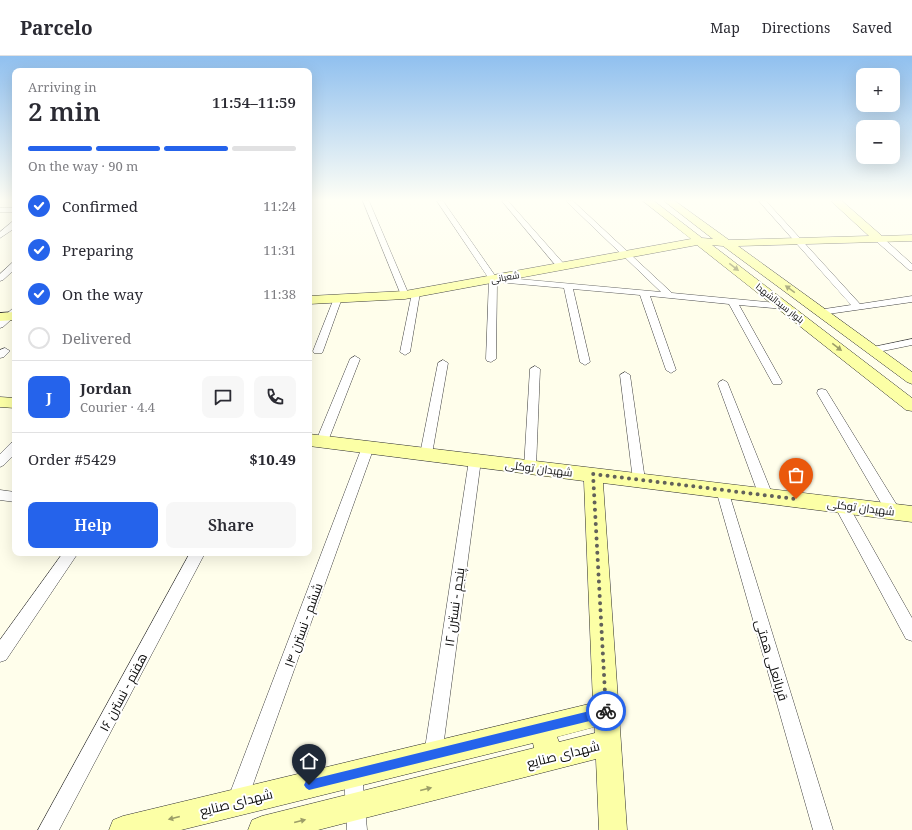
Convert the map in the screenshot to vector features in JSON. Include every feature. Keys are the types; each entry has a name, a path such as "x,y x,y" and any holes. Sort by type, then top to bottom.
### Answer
{"street":[{"path":"383,237 410,294 405,352"},
{"path":"464,237 492,279 491,359"},
{"path":"536,237 561,266"},
{"path":"608,237 668,296"},
{"name":"بلوار سیدالشهدا","path":"695,237 912,406"},
{"name":"بلوار سیدالشهدا","path":"718,237 912,378"},
{"path":"794,237 858,307"},
{"name":"شعبانی","path":"312,300 410,294 700,241 726,243 912,238"},
{"path":"879,239 912,268"},
{"path":"0,278 12,268"},
{"path":"492,279 784,306 821,312 912,299"},
{"path":"568,286 585,362"},
{"path":"644,293 671,370"},
{"path":"318,351 338,298"},
{"path":"733,302 777,382"},
{"path":"873,350 912,342"},
{"path":"315,440 355,359"},
{"path":"426,454 442,363"},
{"path":"530,467 535,369"},
{"path":"625,375 639,480"},
{"path":"723,384 766,496"},
{"path":"822,392 894,511"},
{"path":"0,402 12,403"},
{"name":"شهیدان توکلی","path":"315,440 912,514"},
{"name":"ششم - نسترن ۱۴","path":"237,802 368,447"},
{"path":"0,462 12,449"},
{"name":"پنجم - نسترن ۱۲","path":"433,755 475,460"},
{"path":"593,474 613,830"},
{"name":"قربانعلی همتی","path":"722,490 823,830"},
{"path":"0,495 12,497"},
{"path":"841,505 912,633"},
{"path":"0,654 69,556"},
{"name":"هفتم - نسترن ۱۶","path":"48,830 196,556"},
{"name":"شهدای صنایع","path":"125,830 606,712"},
{"path":"542,728 550,758"},
{"name":"شهدای صنایع","path":"262,830 356,818 550,758 608,743"},
{"path":"352,774 356,818"}],"way so far":[{"path":"606,711 593,474 796,499"}],"route":[{"path":"309,785 606,711"}]}
